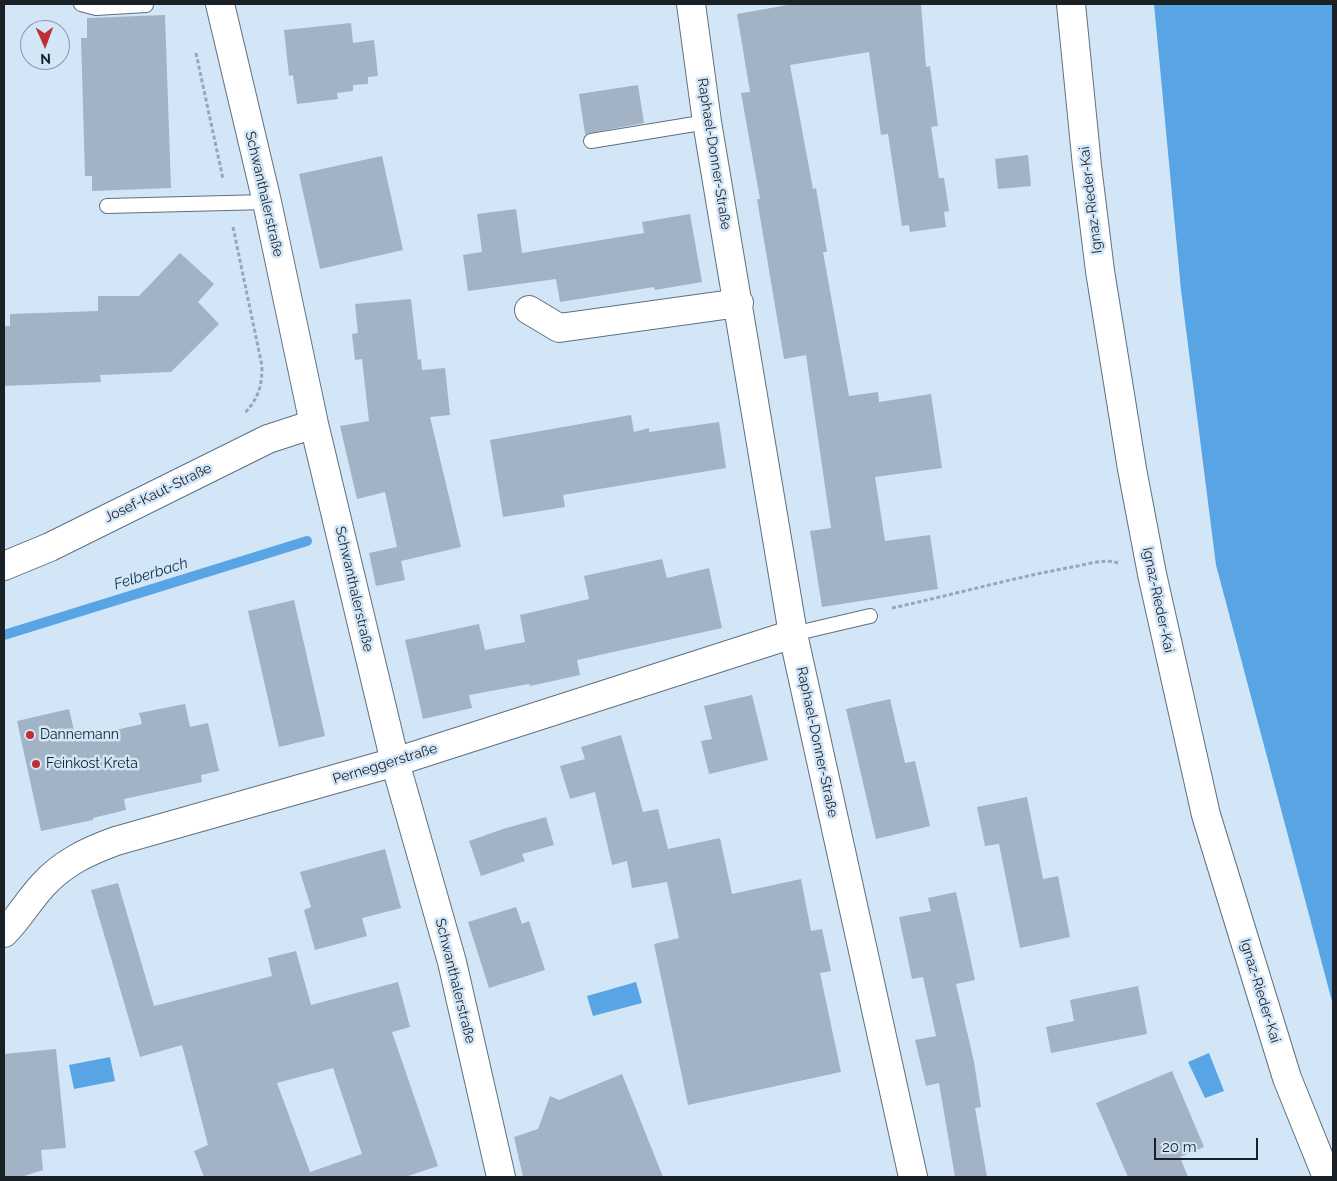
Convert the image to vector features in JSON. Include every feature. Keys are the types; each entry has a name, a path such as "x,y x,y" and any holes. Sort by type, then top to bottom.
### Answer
{"street":[{"name":"Schwanthalerstraße","path":"220,4 267,202 314,424 396,762 452,962 493,1175"},
{"name":"Raphael-Donner-Straße","path":"691,4 707,122 793,634 913,1177"},
{"name":"Ignaz-Rieder-Kai","path":"1071,4 1087,166 1100,271 1132,469 1152,574 1206,815 1286,1078 1327,1177"},
{"path":"529,310 559,328 739,304"},
{"name":"Josef-Kaut-Straße","path":"4,566 50,547 268,439 314,424"},
{"name":"Perneggerstraße","path":"4,933 44,884 64,866 90,850 396,762 793,634"}],"lane":[{"path":"81,4 96,6 146,5"},
{"path":"591,141 707,122"},
{"path":"107,206 267,202"},
{"path":"793,634 870,616"}],"path":[{"path":"196,51 262,366 262,386 253,404 243,416"},
{"path":"870,616 891,608 1085,564 1113,561 1152,574"}],"water":[{"path":"1154,4 1333,4 1333,1005 1216,565 1181,290"},
{"path":"636,982 642,1003 593,1016 587,996"},
{"path":"1209,1053 1224,1091 1205,1098 1188,1062"},
{"path":"110,1057 115,1081 74,1089 69,1065"}],"building":[{"path":"793,4 921,4 926,67 930,66 938,126 931,127 939,178 944,178 949,211 944,212 946,227 910,232 909,225 902,226 888,134 881,135 869,52 790,65 813,189 816,188 827,252 823,252 849,396 878,392 879,402 931,394 942,468 875,477 885,541 930,535 938,589 822,607 810,531 831,528 806,355 784,359 757,199 760,199 741,93 750,92 737,14"},
{"path":"165,15 171,188 92,191 92,176 85,176 84,142 81,38 87,38 87,18"},
{"path":"351,23 353,43 374,40 378,76 368,77 368,84 353,85 353,91 337,93 338,99 297,104 293,75 289,76 284,30"},
{"path":"638,85 644,123 585,134 579,94"},
{"path":"1028,155 1031,186 998,189 995,159"},
{"path":"382,156 403,250 320,269 299,174"},
{"path":"516,209 522,253 644,233 642,222 690,214 702,282 655,290 654,287 560,302 556,279 468,291 463,255 482,252 477,214"},
{"path":"180,253 214,284 198,302 219,324 171,372 100,375 101,382 4,386 4,326 10,326 10,314 98,311 98,296 139,296"},
{"path":"411,299 418,360 421,359 422,370 445,368 450,415 430,417 461,547 401,561 405,580 376,586 369,553 397,547 385,492 357,499 340,426 369,421 362,359 355,360 352,334 358,333 355,304"},
{"path":"631,415 634,432 649,428 649,432 719,422 726,468 563,495 565,507 503,517 490,440"},
{"path":"662,559 667,578 709,568 722,628 577,660 580,675 530,686 529,684 469,695 472,708 423,719 405,640 479,624 485,650 525,642 520,615 589,599 584,576"},
{"path":"294,600 325,736 279,747 248,611"},
{"path":"752,695 768,760 709,774 701,741 712,739 704,706"},
{"path":"890,699 905,763 915,761 930,826 876,839 846,709"},
{"path":"185,704 190,727 208,723 219,771 201,775 202,782 124,799 126,810 93,818 93,820 41,831 17,721 69,709 76,739 142,724 139,713"},
{"path":"621,735 643,812 658,809 668,849 720,838 732,894 801,879 811,931 822,929 831,971 820,973 841,1072 688,1105 654,944 679,938 667,882 632,888 627,861 612,865 595,792 570,799 560,766 585,759 581,747"},
{"path":"1027,797 1043,879 1058,876 1070,937 1020,948 999,844 985,846 977,807"},
{"path":"546,817 554,845 522,854 525,861 481,876 469,841"},
{"path":"385,849 401,908 362,918 367,936 315,950 304,910 311,907 300,872"},
{"path":"118,883 154,1006 272,976 268,958 296,951 311,1005 398,982 410,1027 392,1032 438,1166 405,1177 204,1177 194,1151 208,1145 182,1045 140,1057 91,890","holes":["333,1068 362,1154 310,1172 277,1083"]},
{"path":"956,892 975,980 956,984 974,1062 981,1107 975,1108 987,1177 955,1177 939,1083 926,1086 915,1040 936,1036 923,977 912,979 899,917 931,911 928,898"},
{"path":"516,907 522,924 529,921 545,970 489,988 468,922"},
{"path":"1138,986 1147,1034 1051,1053 1046,1027 1074,1021 1070,1000"},
{"path":"56,1049 66,1148 41,1150 43,1170 21,1177 4,1177 4,1054"},
{"path":"1172,1071 1204,1147 1180,1157 1188,1177 1128,1177 1096,1103"},
{"path":"622,1074 663,1177 523,1177 514,1137 538,1129 550,1096 559,1100"}],"waterway":[{"name":"Felberbach","path":"4,635 307,541"}],"place":[{"name":"Dannemann","path":"30,735"},
{"name":"Feinkost Kreta","path":"36,764"}]}
